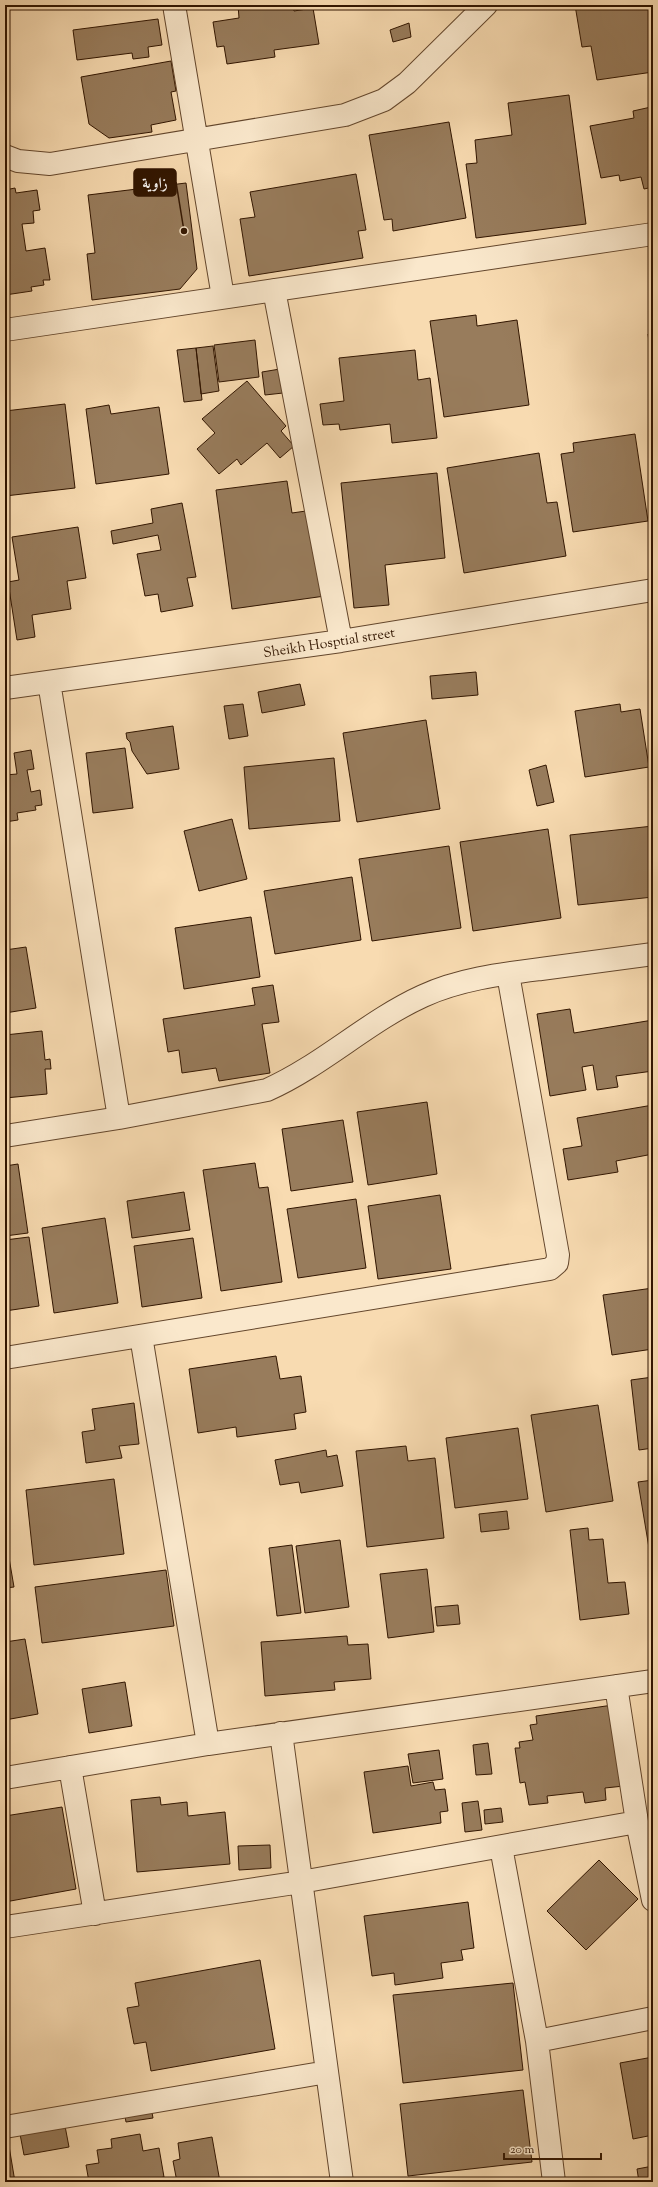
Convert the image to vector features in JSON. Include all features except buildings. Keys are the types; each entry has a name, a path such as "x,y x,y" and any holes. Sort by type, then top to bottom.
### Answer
{"street":[{"path":"174,5 223,297"},
{"path":"5,156 18,161 50,164 196,139 345,116 384,100 407,83 486,5"},
{"path":"5,330 653,234"},
{"path":"274,290 341,641"},
{"name":"Sheikh Hosptial street","path":"5,688 341,641 653,590"},
{"path":"49,682 119,1118"},
{"path":"5,1136 119,1118 267,1090 296,1075 421,997 445,987 508,974 653,954"},
{"path":"5,1358 550,1268 557,1263 558,1254 508,974"},
{"path":"141,1336 208,1744"},
{"path":"5,1778 281,1733 653,1681"},
{"path":"616,1686 637,1822 653,1900"},
{"path":"281,1733 342,2182"},
{"path":"70,1767 95,1914"},
{"path":"5,1927 301,1882 637,1822"},
{"path":"501,1847 537,2041 554,2182"},
{"path":"537,2041 653,2018"},
{"path":"5,2127 326,2072"}],"place":[{"name":"زاوية","path":"184,231"}]}
